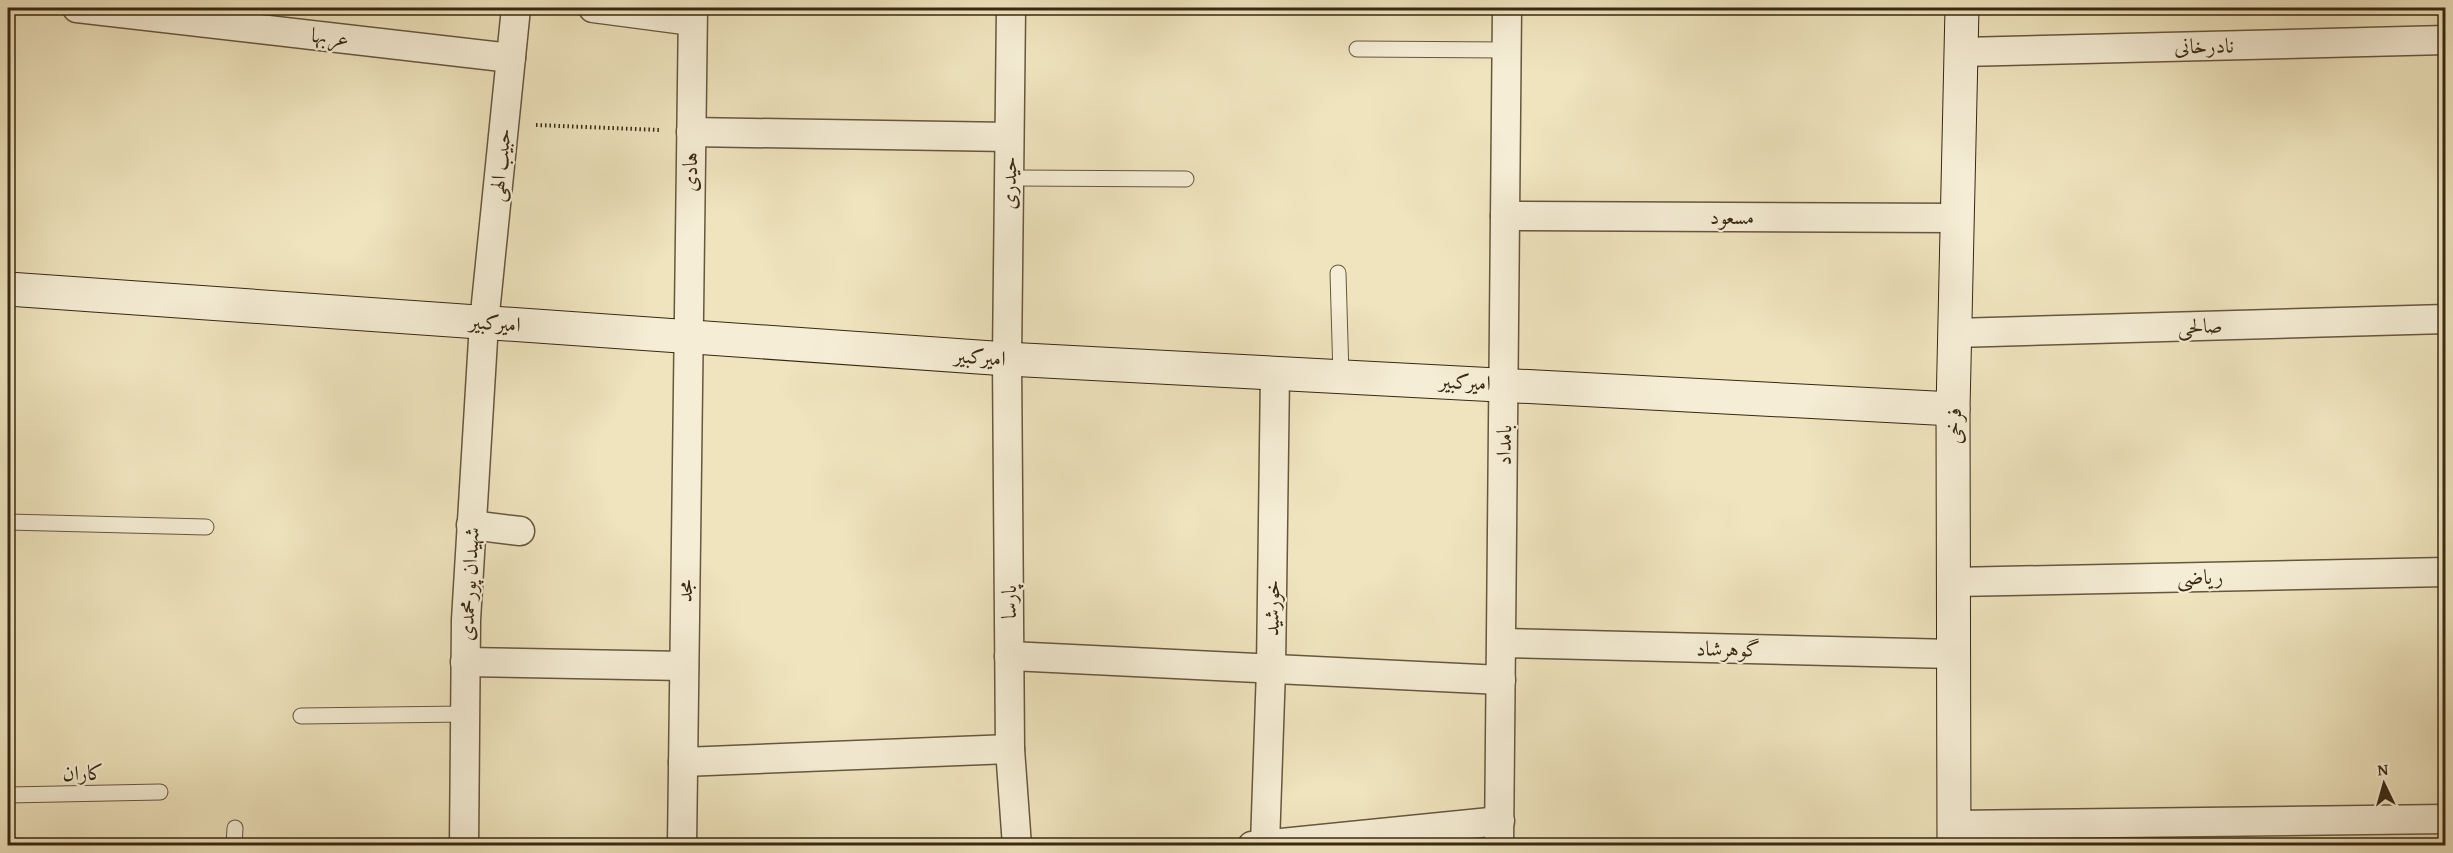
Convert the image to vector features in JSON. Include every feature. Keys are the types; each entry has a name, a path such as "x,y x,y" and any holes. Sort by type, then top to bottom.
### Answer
{"street":[{"name":"عربها","path":"77,8 511,58"},
{"name":"حبیب الهی","path":"484,323 516,8"},
{"path":"593,8 693,14"},
{"name":"حیدری","path":"1006,359 1011,8"},
{"name":"بامداد","path":"1500,833 1507,8"},
{"name":"فرخی","path":"1954,835 1953,409 1962,8"},
{"name":"هادی","path":"688,337 693,14"},
{"name":"نادرخانی","path":"1962,52 2445,40"},
{"path":"691,132 1009,137"},
{"name":"مسعود","path":"1505,216 1958,218"},
{"name":"امیرکبیر","path":"8,289 1006,359 1953,409"},
{"name":"صالحی","path":"1955,333 2445,319"},
{"name":"شهیدان پورمحمدی","path":"464,846 465,662 484,323"},
{"name":"مجد","path":"682,846 688,337"},
{"name":"پارسا","path":"1006,359 1010,749 1017,846"},
{"name":"خورشید","path":"1258,845 1271,669 1275,373"},
{"path":"471,525 520,531"},
{"name":"ریاضی","path":"1954,582 2445,572"},
{"name":"گوهرشاد","path":"1502,643 1953,654"},
{"path":"1009,656 1501,680"},
{"path":"465,662 684,666"},
{"path":"683,762 1010,749"},
{"path":"1954,835 2445,819"},
{"path":"1258,845 1500,833"}],"lane":[{"path":"1357,49 1506,50"},
{"path":"1009,178 1186,179"},
{"path":"1338,273 1341,376"},
{"path":"8,522 206,527"},
{"path":"301,716 465,714"},
{"name":"کاران","path":"8,795 160,792"},
{"path":"234,846 235,828"}],"path":[{"path":"504,124 691,132"}]}
